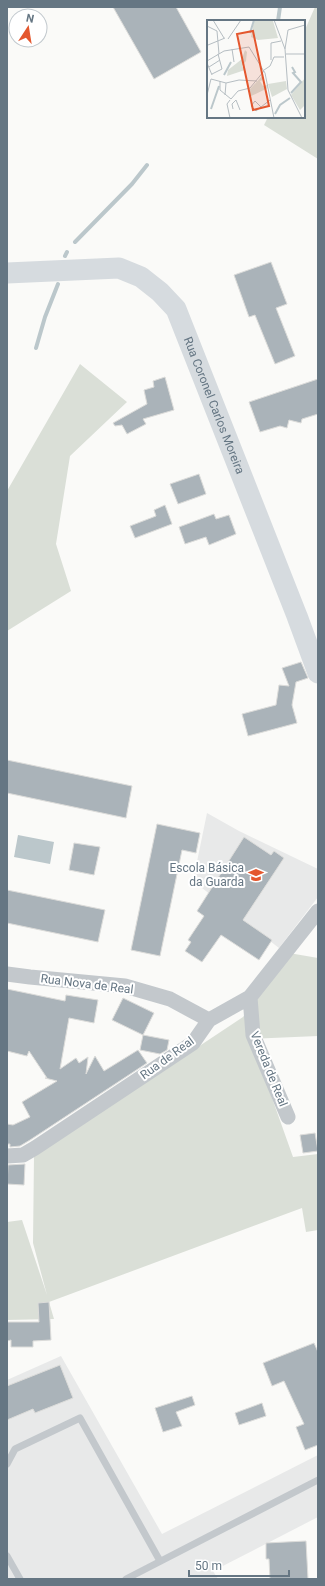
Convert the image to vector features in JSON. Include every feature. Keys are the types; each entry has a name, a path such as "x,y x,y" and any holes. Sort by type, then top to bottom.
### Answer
{"main road":[{"name":"Rua Coronel Carlos Moreira","path":"7,273 119,268 141,276 160,292 176,309 275,559 318,673"}],"street":[{"name":"Rua de Real","path":"7,1156 23,1155 35,1148 193,1043 209,1020 250,997 318,912"},
{"name":"Rua Nova de Real","path":"7,974 125,986 170,999 209,1020"},
{"name":"Vereda de Real","path":"250,997 250,1013 253,1034 288,1117"}],"lane":[{"path":"7,1464 15,1449 80,1418 160,1561"},
{"path":"126,1579 318,1480"},
{"path":"7,1556 20,1579"}],"shaded area":[{"path":"315,7 318,7 318,159 264,125 268,118 305,118 305,30"},
{"path":"80,364 127,402 70,456 56,544 71,591 7,631 7,491"},
{"name":"Escola Básica da Guarda","path":"207,813 239,831 318,869 318,897 279,948 193,881"},
{"path":"18,835 54,842 50,864 14,857"},
{"path":"289,953 318,958 318,1036 251,1039 293,1157 318,1154 318,1230 306,1232 302,1208 49,1302 54,1319 7,1320 7,1222 22,1220 47,1295 33,1243 34,1156 243,1017"},
{"path":"61,1356 162,1534 318,1455 318,1517 213,1571 218,1579 7,1579 7,1380"}],"building":[{"path":"113,7 176,7 201,52 154,79"},
{"path":"271,262 287,304 276,308 295,356 275,364 255,315 249,317 234,275"},
{"path":"165,377 174,410 143,419 146,424 127,434 122,425 115,426 113,423 147,404 144,390 154,387 153,381"},
{"path":"318,379 318,414 302,419 301,423 289,420 287,428 280,426 260,432 249,402"},
{"path":"199,474 206,494 178,504 170,484"},
{"path":"165,505 172,524 135,538 130,526 156,516 154,510"},
{"path":"214,514 216,519 229,515 236,534 209,545 206,537 185,544 179,527"},
{"path":"301,662 308,678 296,682 292,705 297,723 248,736 242,714 276,705 279,685 289,686 282,668"},
{"path":"7,760 132,786 126,818 7,793"},
{"path":"157,824 200,833 196,853 182,850 160,956 131,950"},
{"path":"244,837 271,855 274,851 284,858 243,920 272,940 259,960 221,935 202,962 185,951 191,942 188,940 204,916 197,911"},
{"path":"74,843 100,847 94,875 69,870"},
{"path":"7,890 105,910 98,942 7,923"},
{"path":"7,989 65,1001 66,995 98,1000 94,1023 69,1018 60,1069 76,1058 79,1063 88,1057 86,1074 95,1056 104,1071 138,1050 147,1063 30,1140 20,1146 10,1147 10,1144 7,1144 7,1124 13,1125 30,1117 22,1102 57,1081 45,1078 47,1078 29,1051 27,1056 7,1051"},
{"path":"123,998 154,1013 143,1035 112,1020"},
{"path":"143,1035 169,1040 167,1050 160,1054 140,1050"},
{"path":"315,1133 318,1151 303,1153 300,1135"},
{"path":"25,1164 24,1185 7,1184 8,1165"},
{"path":"49,1302 51,1340 33,1341 33,1347 11,1347 11,1340 7,1341 7,1322 39,1322 38,1303"},
{"path":"314,1343 318,1352 318,1445 305,1450 296,1427 304,1424 284,1381 272,1386 263,1363"},
{"path":"60,1365 73,1398 35,1413 33,1409 7,1420 7,1386"},
{"path":"192,1396 195,1405 176,1412 182,1426 163,1432 155,1408"},
{"path":"262,1403 266,1416 239,1425 235,1413"},
{"path":"306,1541 308,1579 270,1579 269,1559 266,1559 266,1543"}],"waterway":[{"path":"278,20 280,7"},
{"path":"75,242 132,184 147,165"},
{"path":"65,256 67,252"},
{"path":"36,348 45,317 58,284"}],"place":[{"name":"Escola Básica da Guarda","path":"256,875"}]}
